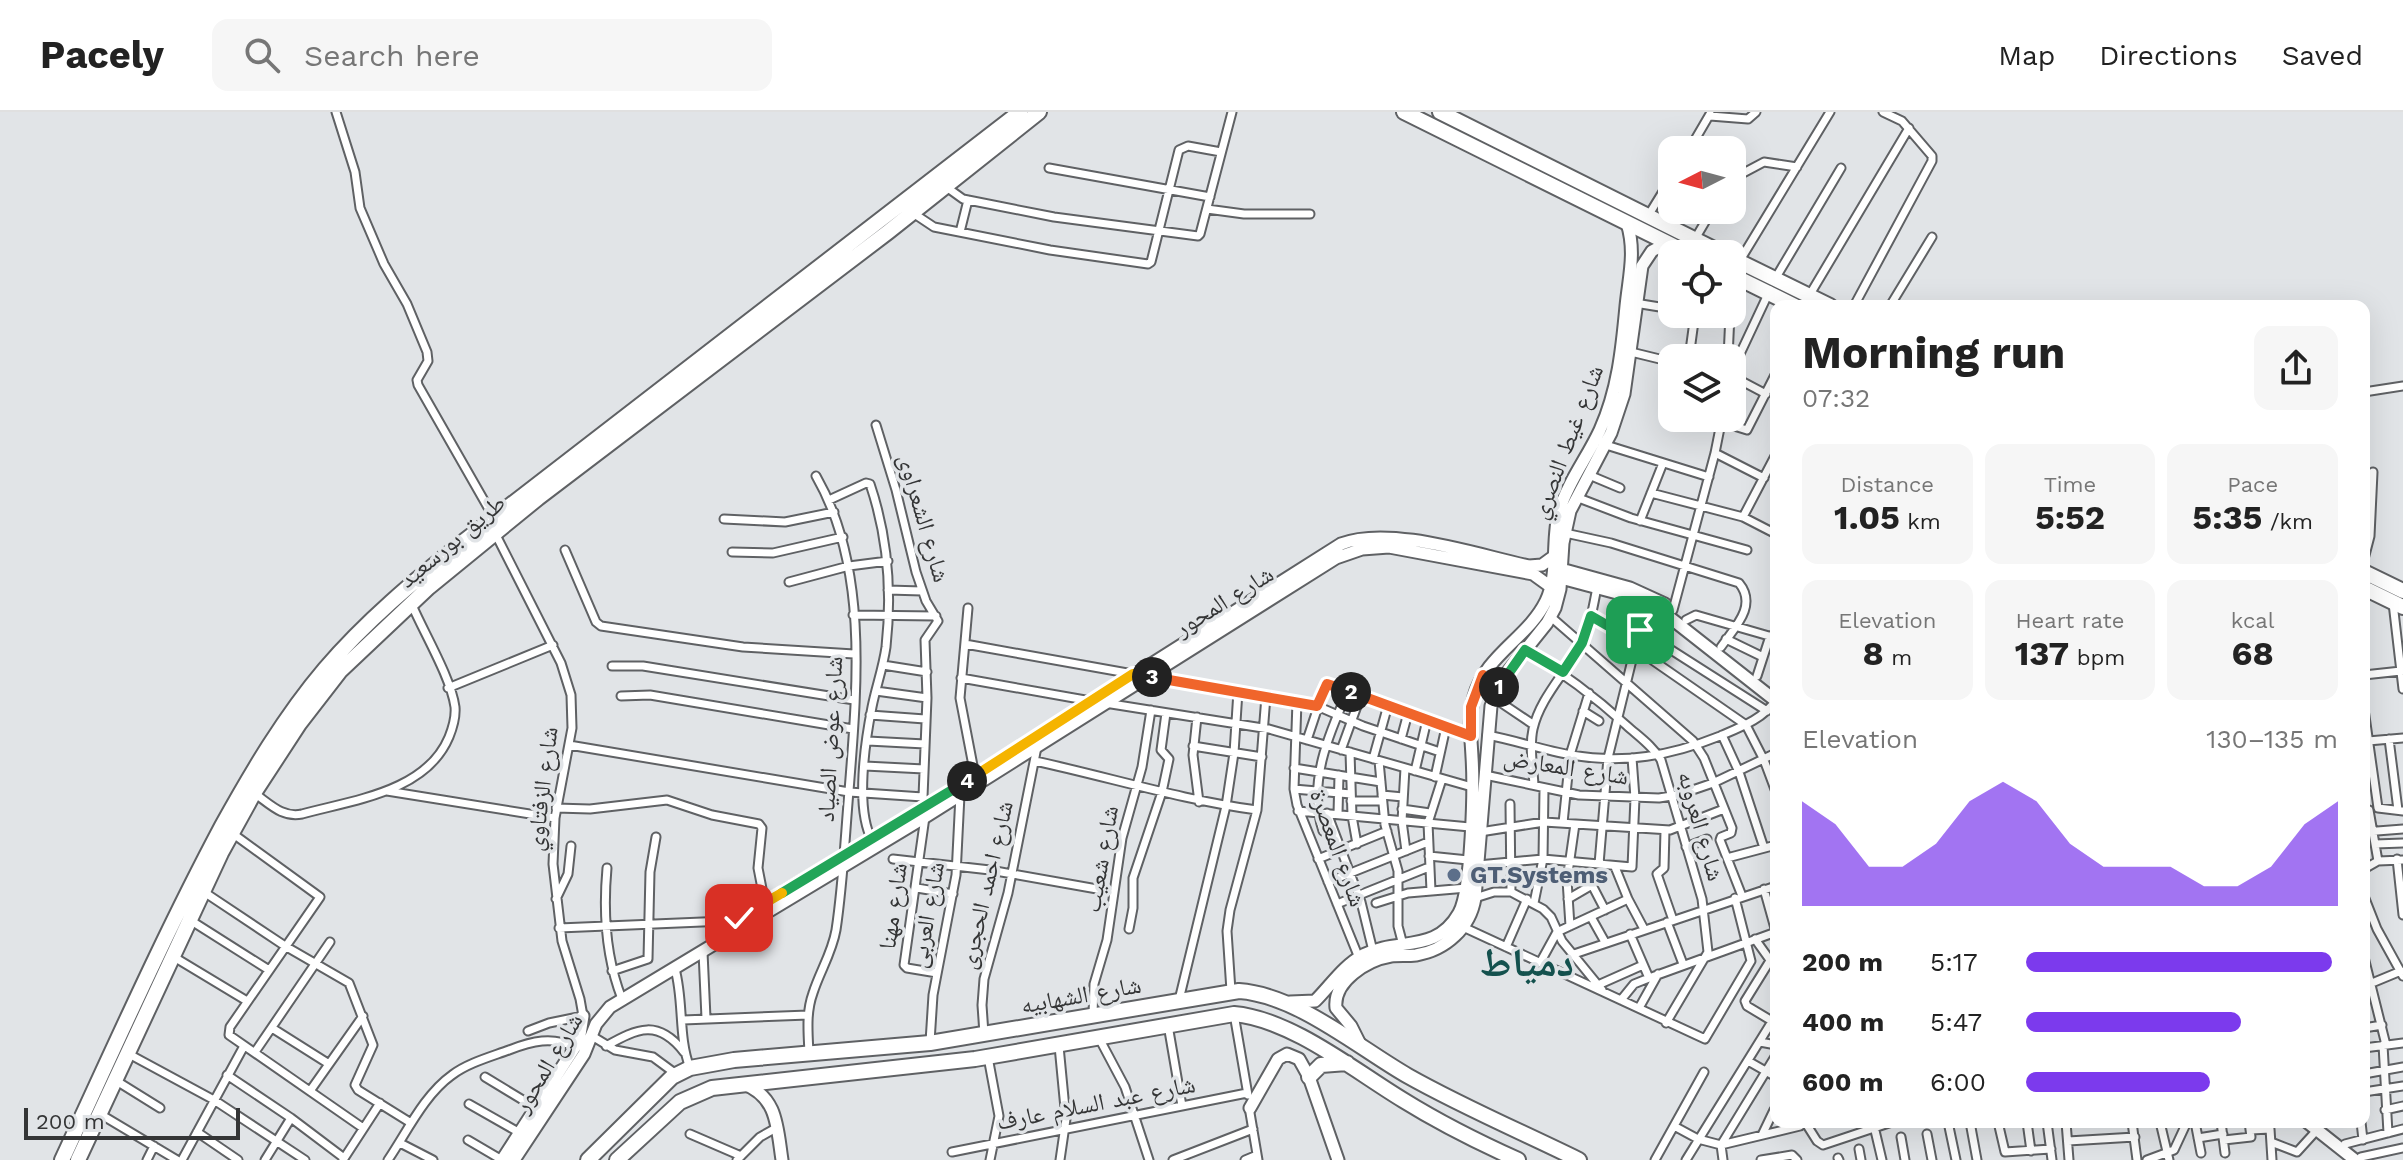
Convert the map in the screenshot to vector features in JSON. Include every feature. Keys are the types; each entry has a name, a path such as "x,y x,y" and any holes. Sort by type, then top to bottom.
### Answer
{"highway":[{"name":"طريق بورسعيد","path":"62,1160 189,889 245,786 297,705 325,669 356,636 424,575 614,439 884,227 1020,112"},
{"name":"طريق بورسعيد","path":"884,227 913,212 1039,112"},
{"path":"1404,112 1661,240"},
{"path":"1440,112 1648,216 1683,240"},
{"path":"1518,168 1525,154"},
{"path":"1546,182 1553,168"},
{"path":"1746,273 1772,286 1817,300"},
{"path":"1772,286 1788,300"},
{"name":"طريق بورسعيد","path":"78,1160 202,891 254,793 299,724 329,684 364,647 494,525"},
{"path":"2370,577 2400,600"},
{"path":"2370,590 2400,600"},
{"name":"شارع الشهابيه","path":"684,1065 930,1043 1231,991 1251,992 1323,1022 1408,1076 1579,1160"},
{"path":"1187,999 1207,1017"},
{"name":"شارع الشهابيه","path":"617,1160 680,1102 698,1092 743,1084 951,1063 1234,1014 1274,1024 1347,1063 1424,1113 1518,1160"},
{"path":"977,1035 970,1048 981,1058"},
{"path":"948,1040 951,1063"},
{"path":"1309,1077 1321,1065 1347,1063"},
{"path":"588,1160 684,1065"},
{"path":"1398,1097 1411,1089 1408,1076"},
{"path":"1424,1113 1420,1104 1422,1095 1434,1090"},
{"path":"646,1104 661,1120"}],"main road":[{"name":"شارع غيط النصري","path":"1463,927 1472,914 1475,898 1475,830 1485,775 1489,715 1496,692 1551,617 1558,599 1565,533 1576,497 1589,475 1624,394 1631,352 1638,260 1627,223"},
{"path":"1638,260 1658,248"},
{"name":"شارع غيط النصري","path":"1609,424 1638,260"},
{"name":"شارع غيط النصري","path":"1475,830 1471,736 1473,700 1483,675 1537,614 1551,587 1555,530 1562,504 1600,447"},
{"name":"شارع المحور","path":"502,1160 584,1054 605,1012 622,999 726,939 975,776 1032,750 1091,701 1332,548 1370,536 1390,537 1529,566 1542,565 1553,557"},
{"name":"شارع المحور","path":"726,921 739,918 843,862 872,840 921,811 960,795 1328,562 1362,549 1398,548 1529,573 1551,587"},
{"path":"1561,573 1646,603 1682,625 1770,695"},
{"path":"1561,573 1641,592 1723,643 1770,686"},
{"path":"1483,675 1486,686 1496,692"},
{"path":"1473,700 1483,705 1489,715"},
{"name":"شارع غيط النصري","path":"1324,992 1338,974 1359,958 1373,951 1421,943 1444,931 1459,912 1473,862"},
{"path":"726,921 729,930 726,939"},
{"path":"1362,1047 1351,1026 1336,1008 1336,999 1347,980 1364,967 1384,958 1432,950 1446,943 1463,927"},
{"path":"1275,1000 1312,1003 1324,992 1328,999 1336,999"},
{"name":"شارع المحور","path":"514,1160 575,1047 583,1016"},
{"path":"1250,1108 1282,1055 1291,1054 1299,1059 1309,1077 1338,1160"},
{"path":"778,1157 770,1102 772,1091 783,1080"},
{"path":"743,1084 770,1102"},
{"path":"2322,1128 2360,1159"},
{"path":"2323,1128 2360,1159"}],"street":[{"name":"شارع الزفتاوي","path":"336,112 355,172 360,208 427,352 428,361 417,380 418,385 494,525 553,645 571,695 572,728 556,808 553,864 559,928 583,1016"},
{"path":"945,186 959,198 1054,217 1198,236 1232,112"},
{"path":"1697,136 1710,114 1748,119 1756,112"},
{"path":"1746,248 1830,112"},
{"path":"1857,300 1932,161 1932,156 1909,128 1894,115 1883,112"},
{"path":"1809,296 1909,128"},
{"path":"913,212 934,227 1144,265 1151,262 1181,147 1221,152"},
{"path":"1746,172 1764,162 1797,167"},
{"path":"1049,168 1210,197"},
{"path":"1746,344 1772,286 1841,168"},
{"path":"960,232 968,200"},
{"path":"1648,216 1658,200"},
{"path":"1207,209 1244,214 1310,214"},
{"path":"1894,300 1932,237"},
{"path":"1635,303 1658,307"},
{"path":"1631,352 1658,359"},
{"path":"1746,382 1766,394"},
{"path":"1746,430 1770,386"},
{"path":"2370,391 2403,386"},
{"name":"شارع الشعراوى","path":"876,425 922,591 938,624 925,640 927,698 921,811"},
{"path":"1673,610 1719,432"},
{"path":"1600,447 1709,477"},
{"path":"1715,453 1764,478"},
{"path":"1640,521 1663,463"},
{"path":"1743,517 1770,466"},
{"path":"2370,536 2373,472"},
{"path":"1589,475 1620,488"},
{"name":"شارع عوض الصياد","path":"809,1054 808,1015 813,992 833,945 849,792 854,700 849,566 834,512 816,476"},
{"path":"829,500 870,484 888,561 883,665 870,715 863,793 862,813 872,840"},
{"path":"1651,493 1743,517 1770,531"},
{"path":"1576,497 1640,521 1747,550"},
{"path":"724,519 785,522 834,512"},
{"path":"1565,533 1601,540 1640,554 1734,579 1743,588 1746,607 1723,643 1763,657"},
{"path":"732,552 773,553 843,537"},
{"path":"565,550 595,620 601,626 743,647 854,654"},
{"path":"789,582 849,566 888,561"},
{"path":"1534,785 1531,744 1534,725 1582,643 1597,587"},
{"path":"888,590 922,591"},
{"path":"2400,600 2403,689"},
{"path":"254,793 290,816 385,791 412,778 437,760 454,727 455,717 448,688 411,603"},
{"path":"1599,864 1608,758 1646,603"},
{"path":"968,608 961,711 975,776"},
{"path":"853,615 936,616"},
{"path":"1686,620 1696,615 1770,636"},
{"path":"1591,616 1746,725 1770,776"},
{"path":"1463,927 1700,1038 1707,1038 1750,965 1751,940 1720,838 1732,830 1697,745 1551,617"},
{"path":"1640,630 1767,711"},
{"path":"1757,676 1770,643"},
{"path":"965,644 1297,701 1440,752"},
{"path":"448,688 553,645"},
{"name":"شارع العروبه","path":"1525,650 1563,672 1659,756 1702,899 1709,947 1707,955"},
{"path":"883,665 927,672"},
{"path":"612,666 643,666 854,700"},
{"path":"2370,674 2401,671"},
{"path":"961,678 1091,701"},
{"path":"1307,740 1327,684 1471,736"},
{"path":"876,691 927,698"},
{"path":"1187,999 1226,806 1234,753 1238,691"},
{"path":"1323,831 1317,812 1319,772 1348,691"},
{"path":"1496,692 1534,725"},
{"path":"1563,823 1570,755 1589,693"},
{"path":"621,696 650,695 853,729"},
{"path":"1357,844 1346,751 1361,695"},
{"path":"1231,991 1226,950 1230,910 1257,810 1266,696"},
{"name":"شارع المعصرة","path":"1297,701 1294,789 1298,811 1359,958"},
{"path":"1104,703 1263,728 1472,787"},
{"path":"1388,705 1376,760 1384,819 1399,879 1398,926 1403,945"},
{"path":"1487,735 1570,755 1608,758 1659,756 1746,725 1770,707"},
{"name":"شارع شعيب","path":"1093,1015 1093,989 1108,934 1123,831 1137,785 1151,710"},
{"path":"1583,711 1599,721"},
{"path":"1129,929 1133,878 1162,792 1169,759 1161,750 1166,713"},
{"path":"1401,739 1408,713"},
{"path":"870,715 925,719"},
{"path":"1197,717 1193,746 1199,802"},
{"path":"1415,771 1427,720"},
{"path":"1431,891 1428,823 1446,727"},
{"path":"1722,735 1739,772 1764,848"},
{"path":"2370,745 2403,738"},
{"path":"2378,808 2401,811 2389,739"},
{"path":"868,741 925,744"},
{"path":"569,745 863,793 921,811"},
{"path":"1193,746 1262,757"},
{"path":"1032,750 1199,802 1257,810"},
{"name":"شارع احمد الحجرى","path":"977,1035 984,979 1012,874 1032,750"},
{"name":"شارع المعارض","path":"1485,775 1566,793 1604,797 1671,797 1713,783 1770,756"},
{"path":"1429,856 1473,862 1543,859 1631,867 1635,798 1632,758"},
{"path":"2370,761 2378,808"},
{"path":"865,766 924,769"},
{"path":"1294,768 1381,782"},
{"path":"1405,768 1402,821 1406,851"},
{"path":"1338,814 1339,775"},
{"path":"2374,780 2394,777"},
{"path":"1506,947 1540,882 1544,788"},
{"path":"1294,789 1339,793 1351,798 1403,797"},
{"path":"385,791 555,818"},
{"name":"شارع العربى","path":"930,1043 932,1005 957,866 960,795"},
{"path":"556,808 590,809 667,800 712,815 759,824 762,828 758,868 765,904"},
{"path":"2370,809 2400,800"},
{"path":"1510,804 1511,892"},
{"path":"1402,809 1430,813"},
{"path":"1298,811 1475,830 1544,822 1665,830 1680,828 1724,809"},
{"name":"شارع مهنا","path":"921,811 920,862 904,965 937,973"},
{"path":"1327,813 1359,895 1373,951"},
{"path":"2370,821 2378,861"},
{"path":"1570,926 1569,861 1575,824"},
{"path":"1309,837 1332,827"},
{"path":"2370,831 2403,829"},
{"path":"1665,830 1664,868 1657,874 1683,964"},
{"path":"1318,859 1387,831"},
{"path":"232,833 320,897 247,1001 229,1031 231,1038 363,1128"},
{"path":"612,971 648,960 650,872 656,837"},
{"path":"1686,847 1707,839"},
{"path":"1328,882 1428,842"},
{"path":"2375,844 2403,843"},
{"path":"555,901 568,874 571,846"},
{"path":"1727,858 1770,846"},
{"path":"893,859 1012,874 1114,892"},
{"path":"2370,866 2378,861 2400,860 2402,909"},
{"path":"1337,904 1429,867"},
{"path":"1615,867 1644,929"},
{"path":"607,868 606,925 612,971 622,999"},
{"path":"1568,899 1592,885 1605,910"},
{"path":"917,888 953,894"},
{"path":"1376,903 1400,895 1467,888"},
{"path":"1574,954 1770,888"},
{"path":"1764,889 1770,910"},
{"path":"202,891 285,946 349,983 373,1045 355,1085 358,1090 411,1123"},
{"path":"1475,898 1494,892 1511,892 1531,901 1551,917 1557,932 1604,992"},
{"path":"1540,963 1557,932 1628,899"},
{"path":"2370,914 2402,974 2370,988"},
{"path":"1591,917 1605,942"},
{"path":"189,919 269,970"},
{"path":"559,928 726,921"},
{"path":"1630,934 1649,978"},
{"path":"1621,1000 1634,984 1770,934"},
{"path":"1751,940 1770,960 1745,1001 1747,1006 1770,1016"},
{"path":"255,1052 330,942"},
{"path":"703,952 706,1018"},
{"path":"1666,1023 1707,955"},
{"path":"171,956 247,1001"},
{"path":"1598,985 1643,965"},
{"path":"675,969 683,1020 684,1065"},
{"path":"1639,1008 1658,974"},
{"path":"2370,978 2382,1025 2388,1133"},
{"path":"1234,1014 1257,1157 1245,1160"},
{"path":"683,1020 808,1015"},
{"path":"310,1091 363,1016"},
{"path":"528,1031 583,1016"},
{"path":"1168,1025 1182,1106"},
{"path":"1686,1160 1770,1025"},
{"path":"2370,1027 2382,1025"},
{"path":"272,1028 329,1064"},
{"path":"606,1046 633,1031 648,1029 668,1036 684,1065"},
{"path":"592,1036 606,1046 684,1065"},
{"path":"1099,1038 1125,1087 1149,1160"},
{"path":"388,1160 411,1123 451,1075 471,1064 541,1040 558,1040 575,1047"},
{"path":"1760,1042 1770,1044"},
{"path":"2370,1047 2402,1043 2403,1051"},
{"path":"100,1114 179,1160 244,1046"},
{"path":"1059,1046 1066,1102 1060,1160"},
{"path":"127,1053 214,1100 305,1160"},
{"path":"981,1058 999,1112 990,1160"},
{"path":"1748,1061 1770,1073"},
{"path":"1723,1160 1721,1145 1770,1065"},
{"path":"2370,1073 2403,1067"},
{"path":"1655,1160 1704,1072"},
{"path":"227,1075 344,1159 380,1103"},
{"path":"485,1077 540,1108"},
{"path":"115,1080 160,1108"},
{"path":"2370,1091 2403,1086"},
{"name":"شارع عبد السلام عارف","path":"952,1152 1247,1093"},
{"path":"469,1104 520,1133"},
{"path":"2385,1110 2403,1106"},
{"path":"265,1160 291,1118"},
{"path":"1762,1135 1770,1118"},
{"path":"1674,1126 1698,1139 1721,1145 1792,1128"},
{"path":"690,1134 739,1158 763,1135 776,1128"},
{"path":"1808,1128 1823,1145 1864,1128"},
{"path":"1875,1128 1882,1160"},
{"path":"1951,1128 1956,1160"},
{"path":"1971,1128 1977,1160"},
{"path":"1999,1128 2003,1150 2007,1153 2021,1156 2031,1151 2051,1149"},
{"path":"2028,1128 2031,1151"},
{"path":"2048,1128 2052,1160"},
{"path":"2067,1128 2069,1160"},
{"path":"2133,1128 2137,1160"},
{"path":"2161,1128 2168,1157"},
{"path":"2147,1160 2168,1157 2178,1144 2184,1128"},
{"path":"2196,1128 2201,1153"},
{"path":"2222,1128 2225,1153"},
{"path":"2198,1138 2251,1137 2250,1128"},
{"path":"2268,1128 2272,1160"},
{"path":"2271,1142 2297,1152 2314,1128"},
{"path":"2362,1128 2363,1140"},
{"path":"1173,1160 1253,1129"},
{"path":"2345,1144 2403,1129"},
{"path":"197,1132 238,1160"},
{"path":"1927,1134 1932,1160"},
{"path":"1901,1137 1905,1160"},
{"path":"2068,1141 2135,1137"},
{"path":"468,1140 502,1160"},
{"path":"400,1143 433,1160"},
{"path":"147,1160 154,1146"},
{"path":"2360,1159 2403,1148"},
{"path":"1859,1149 1861,1160"},
{"path":"1761,1160 1794,1155 1797,1160"}],"place":[{"name":"GT.Systems","path":"1454,875"}],"district":[{"name":"دمياط","path":"1527,962"}],"route":[{"path":"739,918 913,815 1133,674 1317,706 1325,686 1330,684 1471,736 1471,707 1483,675 1486,686 1499,687 1525,650 1563,672 1582,643 1591,616 1636,642 1640,630"}]}
